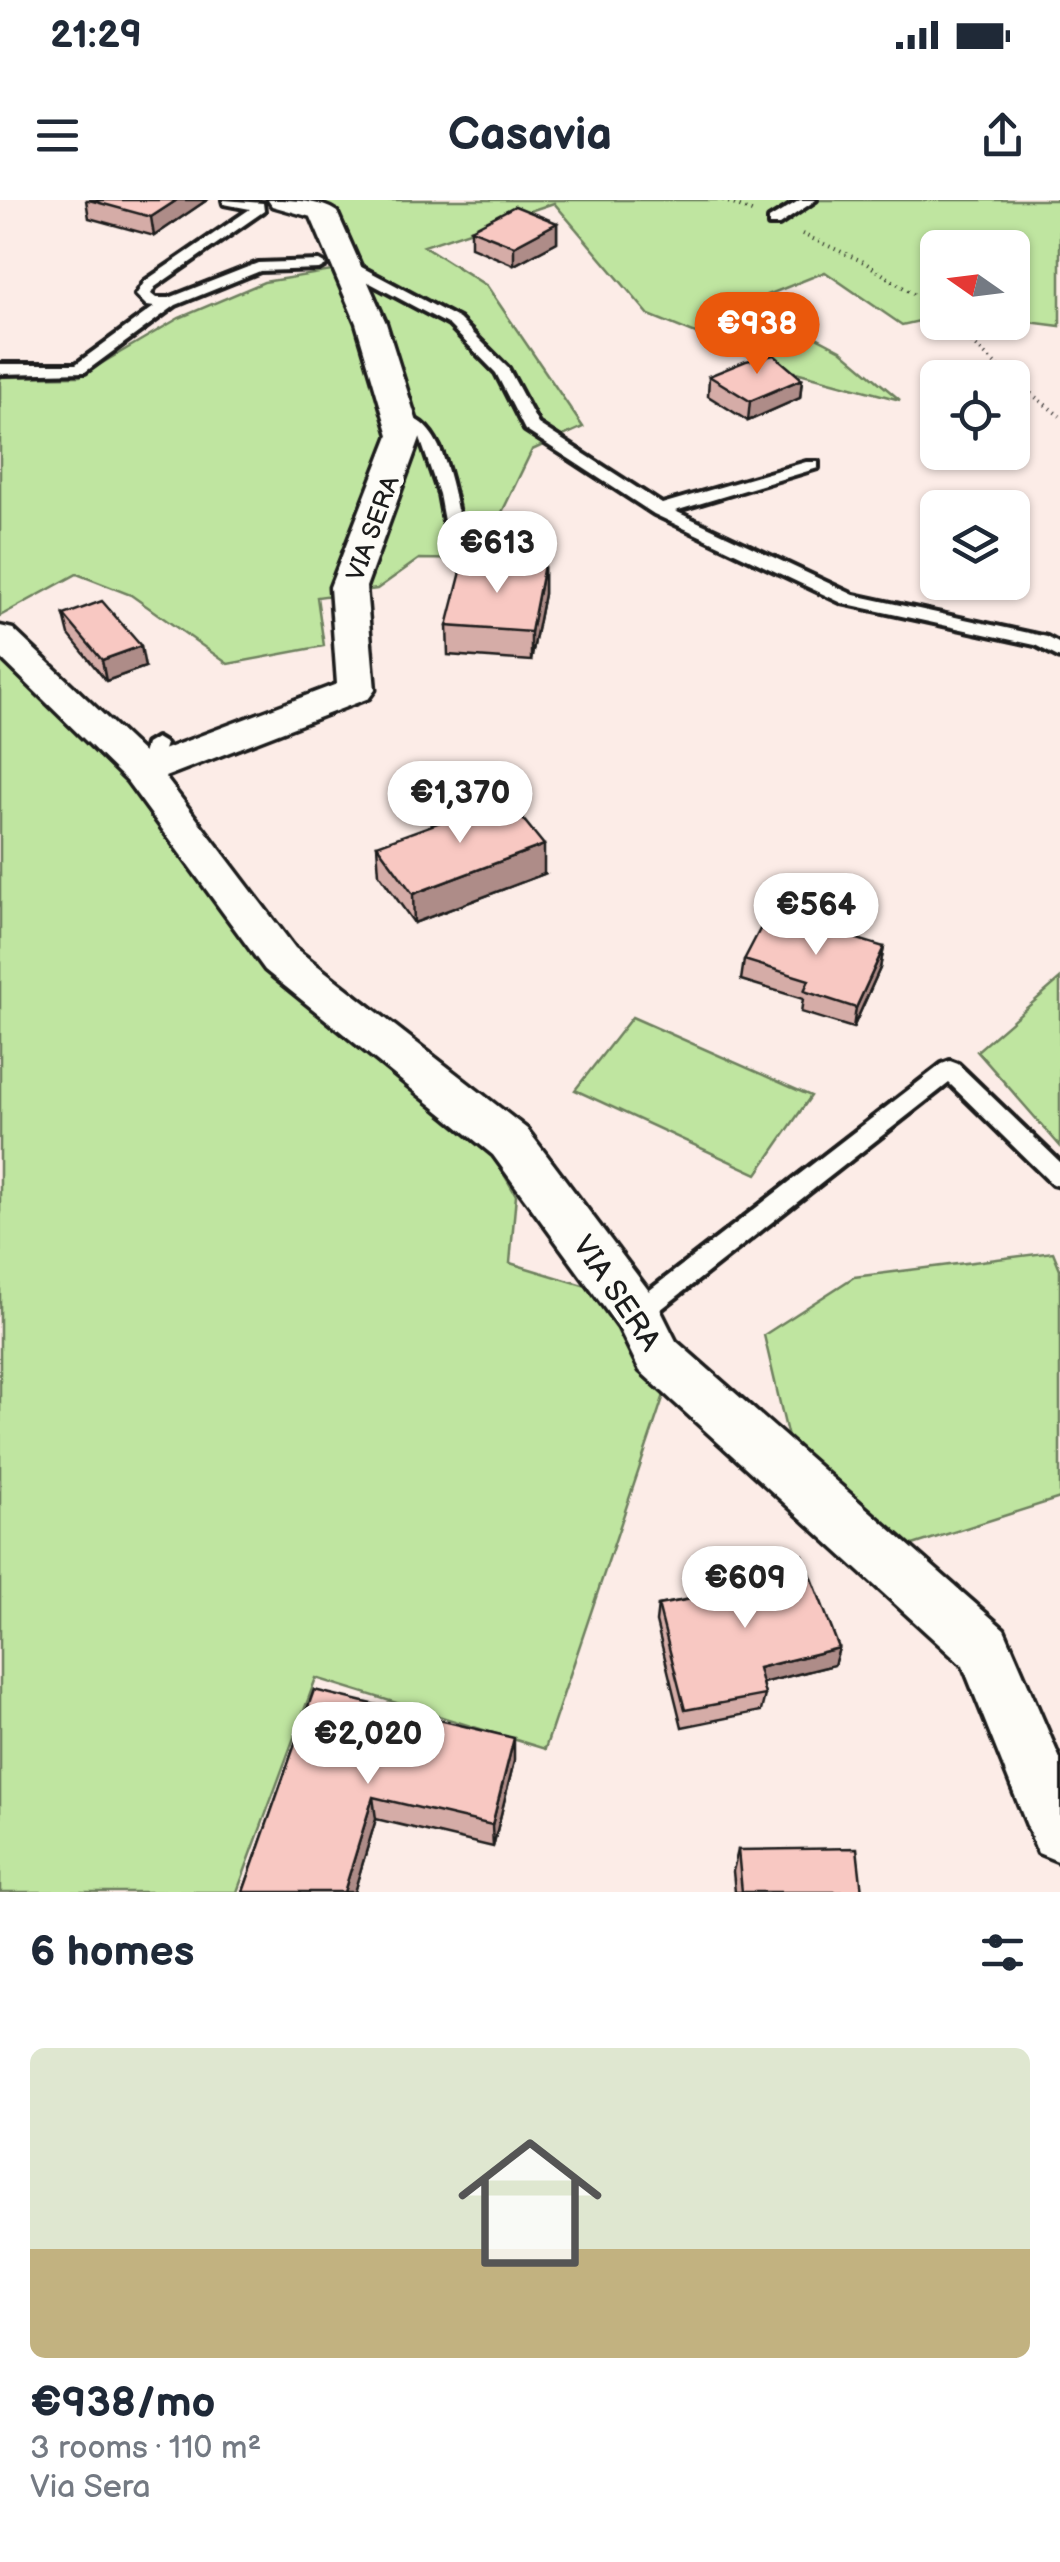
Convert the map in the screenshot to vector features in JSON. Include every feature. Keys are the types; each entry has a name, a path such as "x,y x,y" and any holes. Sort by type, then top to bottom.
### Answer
{"street":[{"name":"VIA SERA","path":"149,762 356,690 348,588 405,435 371,323 332,265 333,210 282,200"},
{"name":"VIA SERA","path":"0,637 149,762 280,960 510,1142 637,1314 658,1356 984,1648 1060,1831"}],"lane":[{"path":"170,302 152,303 144,295 150,284 257,211 258,206 246,200 229,201"},
{"path":"774,222 809,200"},
{"path":"0,369 80,369 170,302 258,267 332,265 454,322 504,371 531,427 660,510 848,599 1041,640 1060,652"},
{"path":"400,420 427,436 447,494 459,554 476,577"},
{"path":"660,510 812,465"},
{"path":"637,1314 950,1070 1060,1177"}],"path":[{"path":"723,200 864,262 920,298"},
{"path":"970,340 992,360"},
{"path":"1030,392 1060,416"}],"green space":[{"path":"286,200 1060,200 1060,326 1030,322 1030,230 920,230 920,321 902,325 825,272 750,302 841,350 900,400 777,367 649,315 554,203 424,246 487,286 583,427 532,450 479,560 419,559 377,589 317,597 324,646 228,664 131,595 77,574 0,616 0,377 80,376 179,318 264,282 332,271 336,213"},
{"path":"0,651 491,1152 516,1195 510,1263 603,1291 665,1392 545,1749 316,1678 237,1892 0,1892"},
{"path":"1060,979 1060,1146 977,1051"},
{"path":"632,1017 811,1096 757,1174 575,1090"},
{"path":"1053,1252 1060,1269 1060,1498 894,1551 793,1459 764,1335 854,1277"}],"building":[{"path":"89,200 177,200 151,217"},
{"path":"515,206 557,223 514,246 471,229"},
{"path":"774,355 802,379 750,401 709,376 746,361"},
{"path":"464,560 544,565 531,632 447,626"},
{"path":"102,601 141,646 102,660 64,615"},
{"path":"506,798 544,845 413,894 377,845"},
{"path":"769,912 884,947 856,1008 804,991 809,980 744,960"},
{"path":"803,1555 839,1648 758,1668 765,1695 685,1710 658,1605 720,1594 714,1576"},
{"path":"314,1690 514,1738 492,1825 373,1797 344,1892 243,1892"},
{"path":"857,1848 862,1892 742,1892 738,1850"}]}
